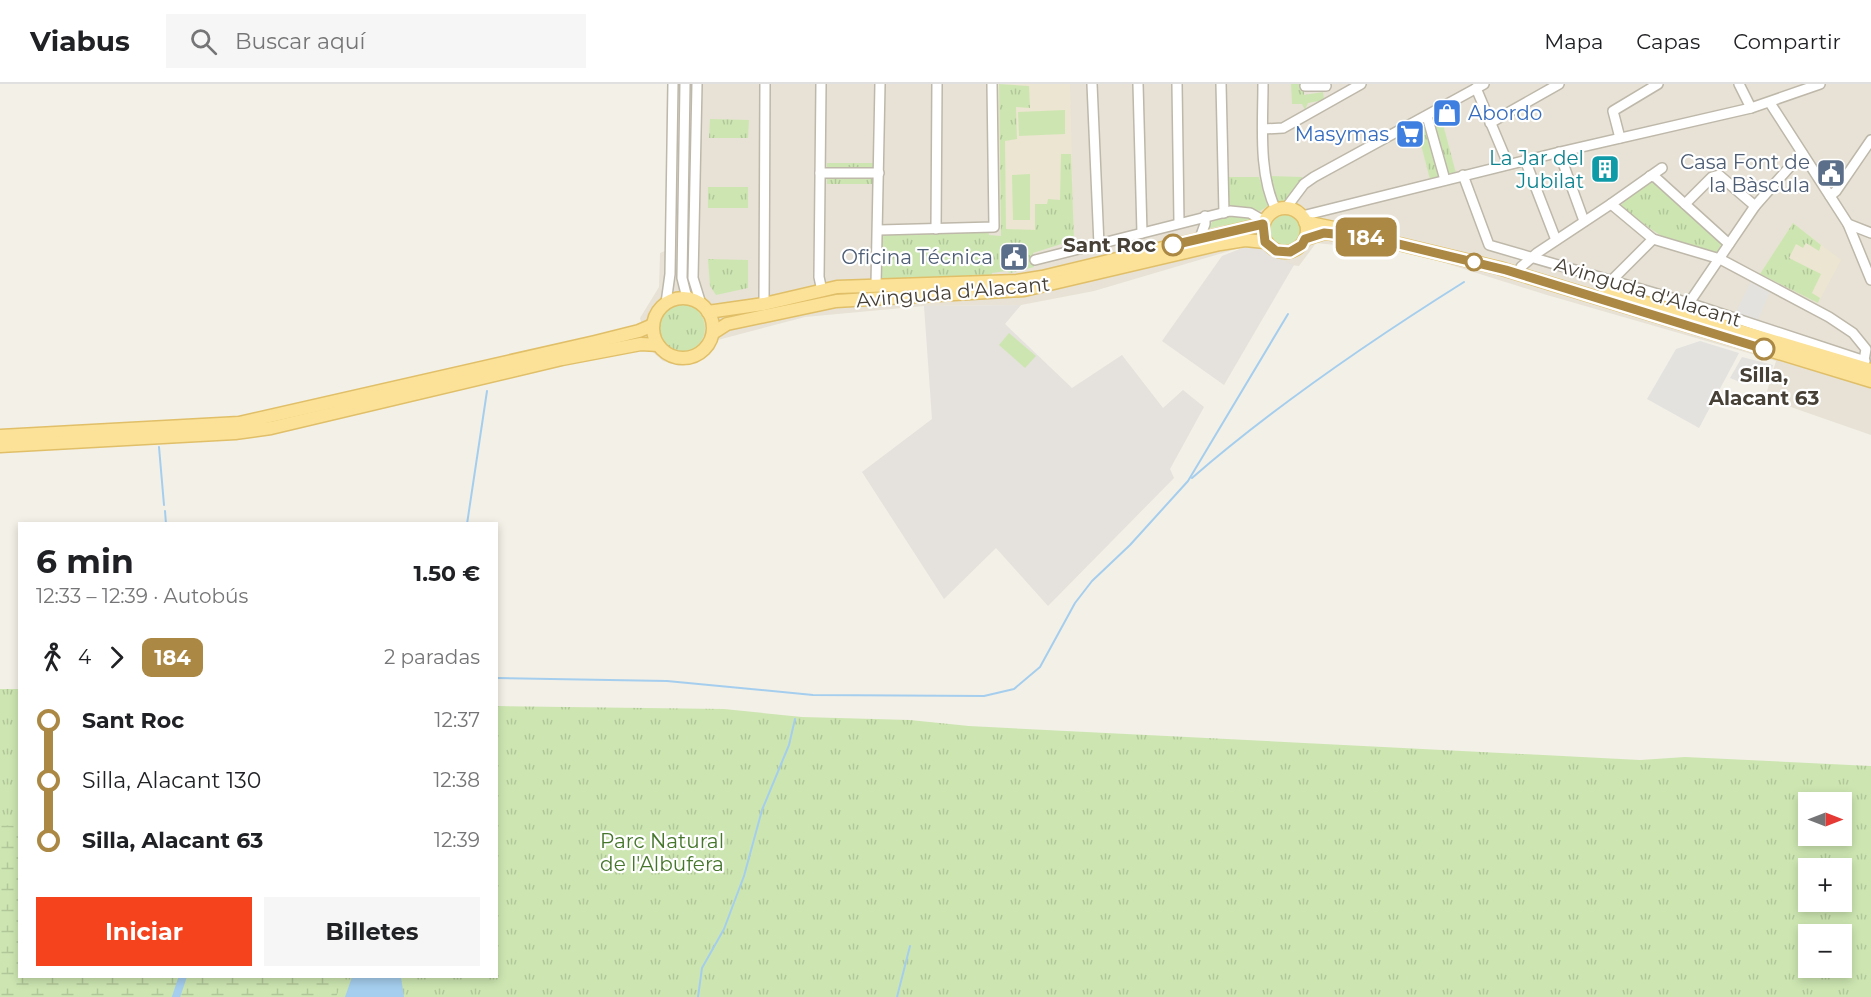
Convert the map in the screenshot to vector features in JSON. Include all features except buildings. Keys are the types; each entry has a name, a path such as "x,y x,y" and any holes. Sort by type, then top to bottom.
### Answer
{"main road":[{"path":"1281,209 1304,219 1305,239 1296,250 1283,253 1270,248 1265,242 1264,223 1281,209"},
{"name":"Avinguda d'Alacant","path":"1304,219 1324,227 1383,233 1521,267 1866,367"},
{"name":"Avinguda d'Alacant","path":"700,305 764,304 837,287 1009,281 1042,277 1264,223"},
{"name":"Avinguda d'Alacant","path":"1305,239 1324,233 1374,238 1499,268 1871,381"},
{"name":"Avinguda d'Alacant","path":"713,333 727,324 836,301 1024,290 1220,244 1245,240 1265,242"},
{"path":"0,446 235,433 271,428 562,359 641,344 658,345 674,357 694,356 709,343 713,333 700,305 682,298 666,303 656,315 653,325 658,345"},
{"path":"0,436 239,423 595,342 653,325"}],"street":[{"path":"666,303 670,274 673,84"},
{"path":"685,84 682,278 683,287 700,305"},
{"path":"697,84 693,278 700,305"},
{"path":"764,304 765,84"},
{"path":"821,84 819,278 822,291"},
{"path":"876,285 879,230 880,84"},
{"path":"936,229 937,84"},
{"path":"879,230 994,227 996,224 992,84"},
{"path":"1092,84 1099,244"},
{"path":"1138,84 1142,233"},
{"path":"1177,84 1179,222"},
{"path":"1221,84 1224,213"},
{"path":"1263,84 1263,129 1269,197 1281,209 1304,184 1314,177 1477,88"},
{"path":"1263,129 1283,128 1361,84"},
{"path":"1462,84 1477,88"},
{"path":"1490,123 1559,84"},
{"path":"1620,138 1613,111 1658,84"},
{"path":"1739,84 1751,108"},
{"path":"1304,219 1463,175 1751,108 1820,84"},
{"path":"1305,86 1325,85 1331,100"},
{"path":"1477,88 1508,164"},
{"path":"1770,103 1848,224 1871,280"},
{"path":"1427,116 1445,180"},
{"path":"1830,195 1836,191 1869,146"},
{"path":"1558,152 1584,221"},
{"path":"1689,303 1755,206 1802,153"},
{"path":"1525,160 1556,240"},
{"path":"1521,267 1556,240 1662,168"},
{"path":"820,173 879,173"},
{"name":"Avinguda d'Alacant","path":"1463,175 1489,245 1610,282 1689,303 1866,367"},
{"path":"1650,176 1655,177 1729,244"},
{"path":"1685,204 1712,177 1719,176 1755,206"},
{"path":"1611,204 1653,239 1720,259 1829,317 1853,333 1866,349 1866,367"},
{"name":"Avinguda d'Alacant","path":"1035,260 1205,216 1250,213 1264,223"},
{"path":"1200,238 1206,224 1205,216"},
{"path":"1848,224 1871,233"},
{"path":"1610,282 1653,239"}],"shaded area":[{"path":"667,84 1871,84 1871,435 1765,398 1776,361 1547,295 1413,253 1316,243 1299,266 1265,262 1243,247 1094,291 1021,305 924,306 805,317 714,341 704,357 679,366 663,361 648,348 640,318 659,287 660,253 665,251"},
{"path":"998,84 1070,84 1074,240 1027,255 1001,246"},
{"path":"1793,223 1841,260 1818,303 1760,274"},
{"path":"1250,245 1294,265 1224,385 1162,341 1222,256"},
{"path":"1751,281 1770,292 1758,320 1735,314"},
{"path":"1021,305 1005,324 1072,388 1122,355 1163,408 1183,390 1204,407 1170,469 1174,478 1048,606 996,548 944,599 862,472 932,419 924,306"},
{"path":"1700,341 1739,353 1699,428 1647,399 1676,349"},
{"path":"1742,357 1773,365 1770,377 1750,370 1742,383 1730,378"}],"green space":[{"path":"999,84 1029,86 1030,108 1016,107 1017,139 1005,141 1006,229 1035,230 1035,204 1047,204 1048,199 1060,200 1061,154 1071,154 1074,240 1033,253 1034,267 1010,273 1006,271 992,273 992,282 876,285 879,230 988,227 989,235 1001,236"},
{"path":"1291,84 1304,84 1304,95 1323,92 1324,100 1308,103 1305,110 1302,104 1292,104"},
{"path":"1439,109 1457,177 1431,183 1415,122"},
{"path":"1065,110 1065,134 1019,136 1018,112"},
{"path":"710,119 749,120 748,138 709,138"},
{"path":"827,163 873,163 873,184 827,184"},
{"path":"1030,174 1030,220 1013,220 1012,175"},
{"path":"1270,176 1302,177 1302,181 1288,201 1276,201"},
{"path":"1225,177 1259,177 1268,206 1260,211 1228,206"},
{"path":"1647,180 1653,182 1722,242 1718,252 1691,250 1678,245 1620,206"},
{"path":"708,187 748,187 748,208 708,208"},
{"path":"1231,214 1259,220 1223,230 1225,225 1207,229 1216,217"},
{"path":"1286,215 1297,220 1302,231 1297,242 1286,247 1275,242 1270,231 1275,220"},
{"path":"1793,223 1821,245 1819,251 1806,243 1803,248 1796,244 1789,258 1821,274 1812,293 1820,298 1818,303 1760,274"},
{"path":"708,259 748,260 748,288 716,295 710,286"},
{"path":"676,304 686,304 698,311 705,323 705,333 698,345 686,352 676,352 661,341 657,333 657,323 668,308"},
{"path":"1009,333 1036,356 1025,368 999,345"},
{"name":"Parc Natural de l'Albufera","path":"0,689 18,689 18,978 498,978 498,706 724,709 802,717 910,720 969,726 1640,760 1685,757 1871,766 1871,997 0,997"},
{"path":"0,825 18,826 18,978 344,978 336,997 0,997"}],"water":[{"path":"352,978 401,978 404,997 345,997"}],"waterway":[{"path":"1192,478 1290,399 1464,282"},
{"path":"498,678 667,681 813,695 984,696 1014,689 1040,667 1075,603 1092,581 1130,545 1188,481 1288,314"},
{"path":"467,522 487,391"},
{"path":"159,447 164,505"},
{"path":"165,511 166,522"},
{"path":"698,997 702,968 724,929 744,876 762,810 789,745 795,719"},
{"path":"897,997 910,946"},
{"path":"176,997 182,978"}],"bus line":[{"name":"184","path":"1173,245 1263,224 1265,242 1270,248 1283,253 1296,250 1305,239 1324,233 1374,238 1506,270 1764,349"}],"place":[{"name":"Abordo","path":"1447,113"},
{"name":"Masymas","path":"1410,134"},
{"name":"La Jar del Jubilat","path":"1605,169"},
{"name":"Casa Font de la Bàscula","path":"1831,173"},
{"name":"Sant Roc","path":"1173,245"},
{"name":"Oficina Técnica","path":"1014,257"},
{"name":"Silla, Alacant 63","path":"1764,349"}]}
